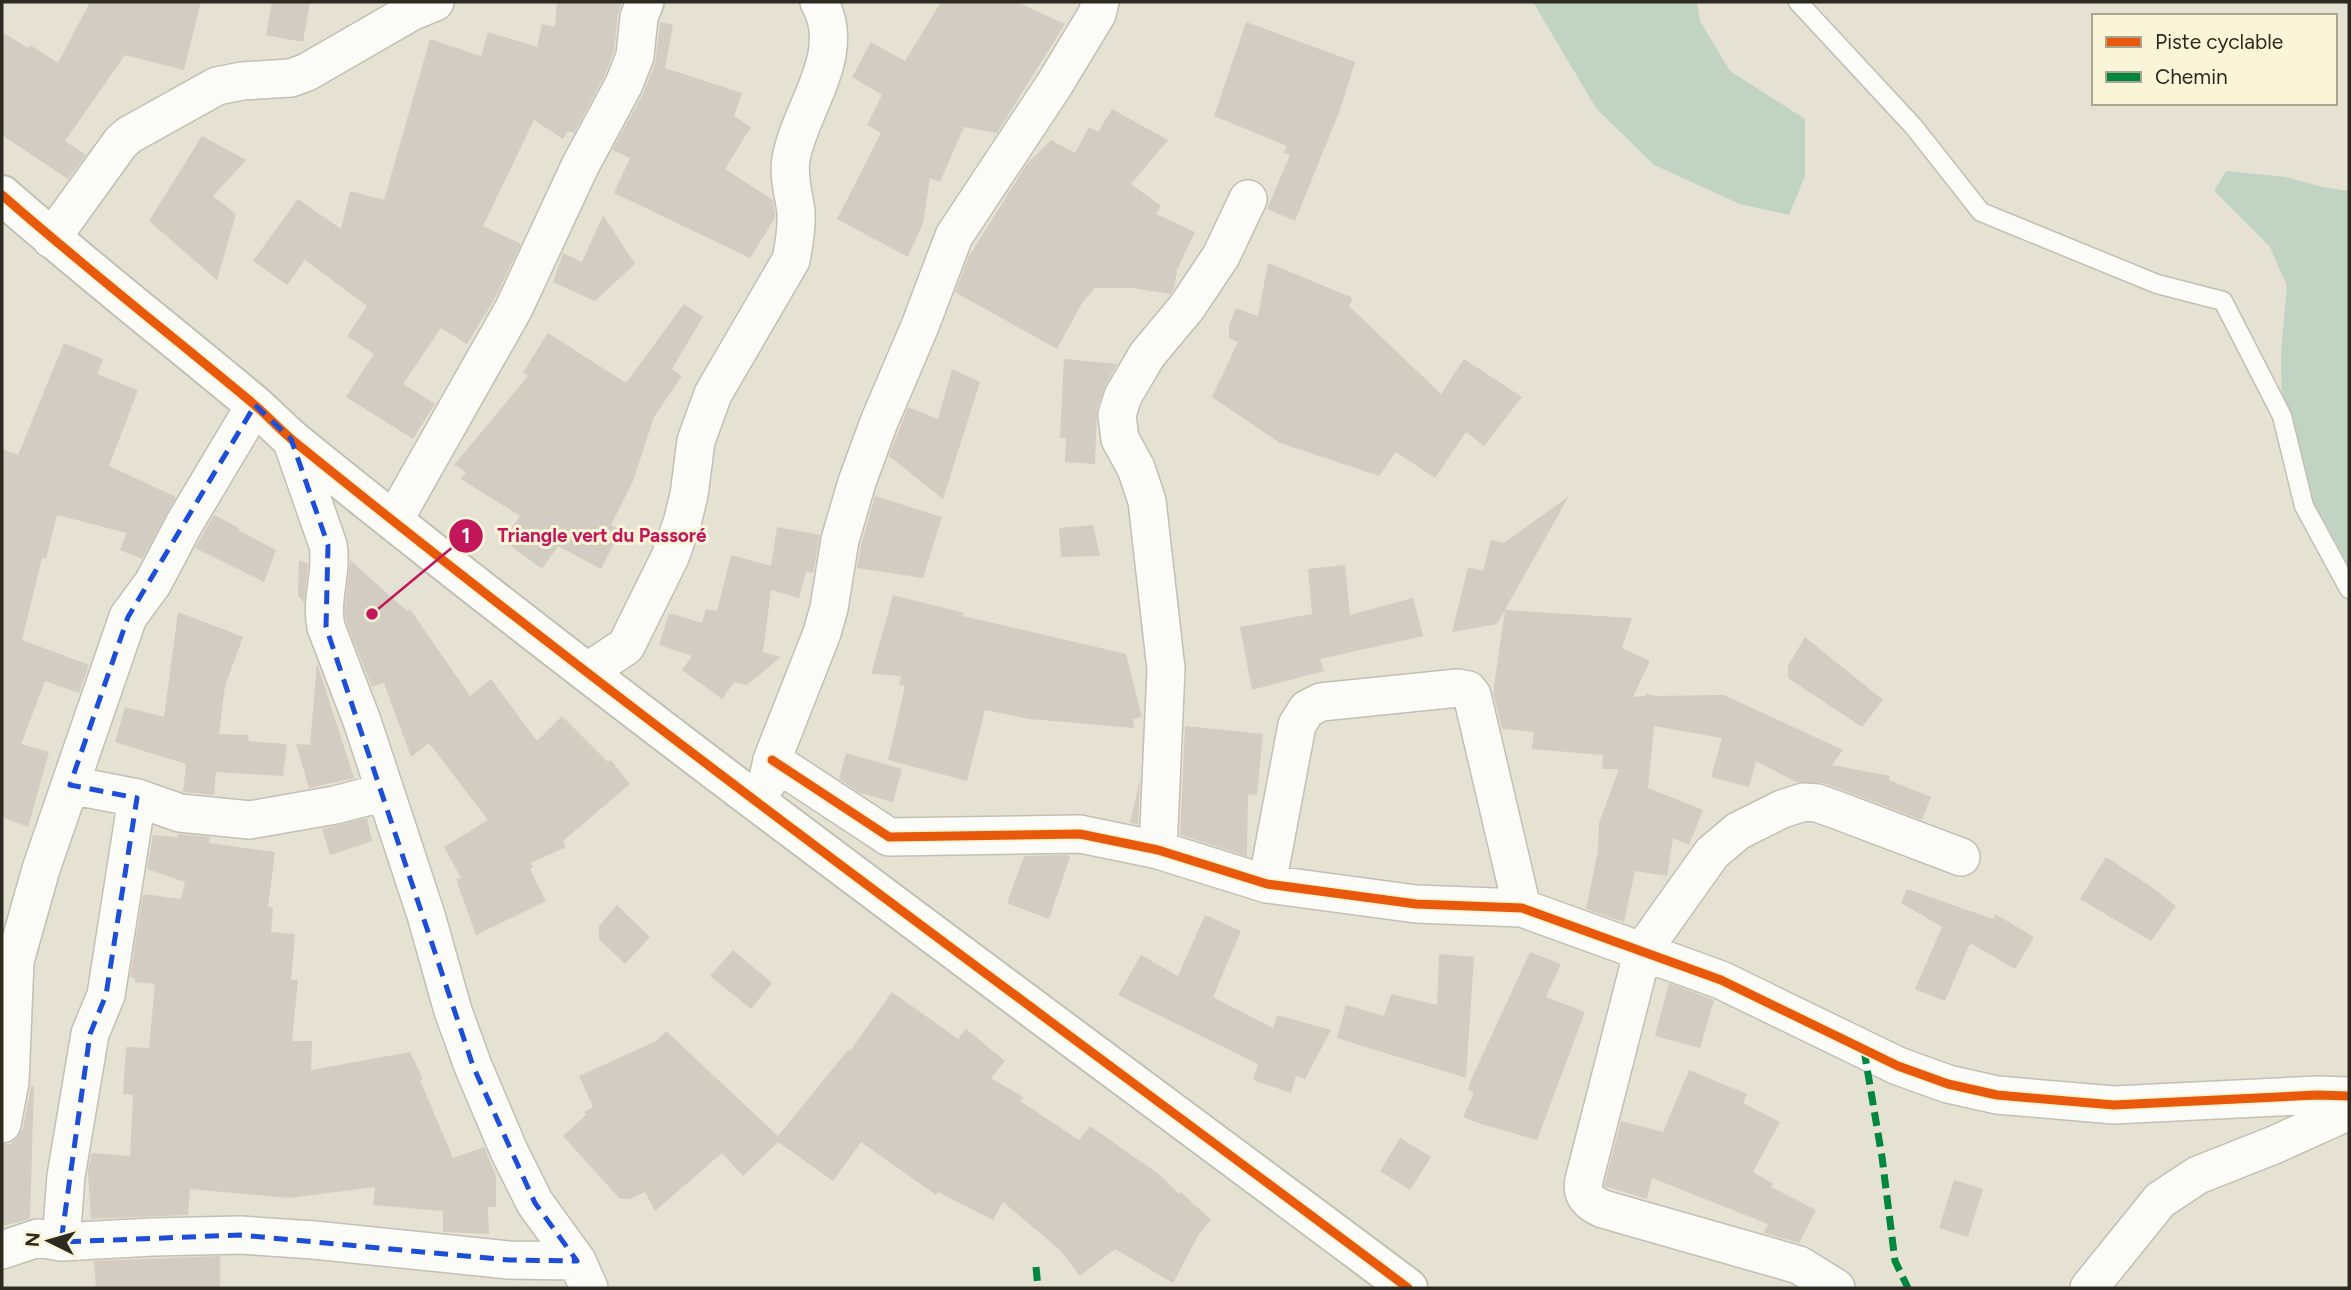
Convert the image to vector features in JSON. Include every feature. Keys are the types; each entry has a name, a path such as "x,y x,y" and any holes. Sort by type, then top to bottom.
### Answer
{"street":[{"path":"51,239 121,142 129,135 216,86 242,80 291,78 307,72 411,12 435,2"},
{"path":"394,520 514,308 580,166 624,84 635,56 639,17 645,2"},
{"path":"587,672 626,646 670,557 682,523 689,495 696,441 709,404 791,260 796,214 789,176 792,157 797,136 828,55 825,17 851,2"},
{"path":"762,804 772,760 822,633 842,531 864,461 954,236 1054,85 1097,14 1100,2"},
{"path":"2,195 51,239 256,405 291,439 587,672 1408,1288"},
{"path":"1158,850 1166,669 1147,500 1136,468 1120,439 1117,415 1123,396 1147,355 1187,307 1220,256 1248,200"},
{"path":"2,1124 10,1082 15,961 41,869 128,617 153,583 184,524 256,405"},
{"path":"291,439 328,545 330,561 323,613 326,627 362,721 426,915 453,1011 477,1077 509,1151 535,1203 583,1274"},
{"path":"1267,884 1297,725 1307,709 1321,702 1458,688 1468,690 1472,695 1522,908"},
{"path":"772,760 889,837 1080,834 1158,850 1267,884 1416,904 1522,908 1721,980 1898,1066 1972,1090 1997,1095 2114,1105 2317,1095 2349,1096"},
{"path":"70,785 137,798 180,813 250,820 335,805 385,792"},
{"path":"61,1242 66,1176 90,1034 106,995 137,798"},
{"path":"1836,1288 1799,1265 1603,1209 1592,1204 1586,1197 1584,1180 1643,950 1712,853 1738,831 1782,809 1804,802 1817,803 1961,857"},
{"path":"2089,1288 2160,1200 2198,1175 2349,1111"},
{"path":"2,1250 38,1238 61,1242 240,1235 314,1240 506,1274 583,1274"}],"lane":[{"path":"1798,2 1914,127 1981,212 2157,284 2223,301 2282,416 2304,506 2349,589"}],"highlighted area":[{"path":"255,405 291,439 328,545 326,627 473,1066 535,1203 577,1261 509,1260 240,1235 61,1242 90,1034 106,995 137,798 70,785 128,617"}],"green space":[{"path":"1533,2 1697,2 1700,21 1730,71 1805,119 1805,176 1789,215 1740,204 1654,165 1596,108"},
{"path":"2226,171 2286,177 2349,191 2349,589 2304,506 2282,416 2281,352 2287,286 2270,247 2214,191"}],"building":[{"path":"90,2 201,2 184,70 125,55 65,141 86,155 68,179 2,135 2,32 28,48 30,45 58,63"},
{"path":"272,2 310,2 303,42 266,35"},
{"path":"557,2 622,2 614,51 605,75 574,133 568,131 563,139 534,120 483,226 521,244 495,298 467,344 441,328 403,384 435,404 413,439 346,397 374,354 347,336 367,306 305,260 287,285 253,261 298,199 341,229 350,191 384,200 430,39 481,56 488,32 537,47 542,24 555,27"},
{"path":"941,2 1017,2 1065,24 997,133 964,127 940,182 930,178 923,223 908,257 837,219 881,133 867,125 882,95 852,77 871,42 905,61"},
{"path":"660,22 673,25 665,68 742,93 734,116 751,127 725,169 773,200 775,214 750,258 614,193 630,158 612,150 643,94 655,64"},
{"path":"1246,22 1355,62 1340,110 1295,221 1267,209 1290,155 1284,153 1287,146 1214,116"},
{"path":"1112,109 1168,140 1131,184 1161,206 1156,214 1195,232 1177,270 1171,294 1133,288 1095,288 1082,303 1057,349 955,292 969,256 1027,164 1051,140 1075,153 1089,127 1098,132"},
{"path":"202,136 246,160 213,196 236,214 217,280 149,221"},
{"path":"603,215 635,264 595,301 553,282 563,253 582,262"},
{"path":"1268,263 1353,298 1349,306 1441,394 1464,359 1522,397 1484,446 1466,432 1435,478 1396,452 1379,476 1280,443 1212,397 1238,342 1229,338 1229,325 1236,308 1258,316"},
{"path":"684,304 703,317 672,369 682,376 654,417 633,481 611,525 621,530 601,569 558,546 542,569 503,540 520,516 461,479 466,472 454,465 528,376 523,372 548,333 626,383"},
{"path":"64,343 103,359 97,374 138,390 109,466 176,497 142,559 120,550 127,533 57,515 46,559 42,558 22,640 89,665 79,693 45,681 21,744 49,752 28,827 2,817 2,449 18,455"},
{"path":"1064,359 1117,364 1097,409 1095,464 1065,462 1066,438 1060,438"},
{"path":"952,369 980,382 943,499 889,456 908,407 938,419"},
{"path":"875,496 942,517 923,578 857,568"},
{"path":"1569,496 1497,624 1452,632 1468,567 1483,571 1491,540 1504,543"},
{"path":"214,515 276,550 264,582 195,548"},
{"path":"1093,525 1100,556 1061,557 1059,528"},
{"path":"777,527 820,535 813,573 806,572 799,598 771,590 763,652 781,657 747,685 734,682 722,699 682,670 692,656 659,645 669,613 702,623 706,609 717,611 731,555 771,566"},
{"path":"299,560 308,564 304,603 298,595"},
{"path":"350,560 407,611 410,609 470,696 491,679 537,741 562,716 608,762 611,760 630,784 563,841 566,847 531,863 533,867 530,869 546,901 476,935 456,879 461,878 444,847 488,820 429,743 411,757 384,683 372,687 346,622"},
{"path":"1345,565 1350,615 1413,598 1423,636 1320,659 1324,671 1252,690 1240,627 1312,614 1308,569"},
{"path":"893,595 964,613 963,616 1126,654 1142,717 1133,719 1134,728 1030,719 985,710 967,781 888,760 905,686 899,685 901,676 871,674"},
{"path":"1505,610 1632,618 1622,648 1650,661 1633,697 1646,694 1724,695 1843,750 1832,765 1890,776 1889,780 1931,797 1922,820 1824,783 1796,782 1756,761 1749,787 1711,777 1722,738 1654,726 1648,788 1703,810 1689,845 1673,838 1667,876 1635,871 1624,922 1586,909 1598,851 1599,823 1619,769 1602,769 1603,755 1532,749 1534,732 1502,729 1493,693"},
{"path":"178,612 243,637 225,686 219,734 249,735 248,741 287,744 283,776 216,772 214,795 183,792 186,764 115,742 125,707 164,717"},
{"path":"1805,637 1883,700 1862,727 1788,678 1788,666"},
{"path":"317,663 354,778 309,788 296,744 310,745"},
{"path":"1185,726 1263,734 1257,795 1248,794 1247,856 1180,835"},
{"path":"846,753 902,769 893,802 860,793 839,779"},
{"path":"1140,779 1138,824 1130,823"},
{"path":"367,818 372,841 330,855 322,829"},
{"path":"178,834 210,837 209,843 275,852 268,907 273,907 271,932 295,934 291,980 298,980 292,1041 312,1041 311,1070 410,1052 453,1158 484,1147 496,1176 496,1207 488,1207 489,1234 443,1232 443,1211 373,1205 375,1187 289,1198 190,1189 188,1215 91,1219 88,1172 91,1153 130,1156 133,1095 123,1094 126,1047 149,1048 155,984 135,982 135,978 130,977 143,894 181,899 185,882 147,869 153,835 178,837"},
{"path":"1024,856 1070,857 1049,919 1007,903"},
{"path":"2106,857 2176,906 2151,941 2080,899"},
{"path":"1907,889 1993,919 1995,914 2034,937 2015,969 1970,943 1945,1001 1915,989 1942,927 1901,903"},
{"path":"617,905 650,937 625,964 599,939 599,926"},
{"path":"1205,915 1241,931 1213,997 1273,1028 1277,1015 1331,1030 1305,1079 1296,1076 1291,1093 1253,1080 1258,1064 1118,995 1141,955 1178,976"},
{"path":"733,950 772,983 751,1009 710,976"},
{"path":"1530,952 1561,964 1546,997 1585,1012 1537,1140 1463,1117 1474,1093 1468,1090 1471,1080"},
{"path":"1439,954 1474,957 1466,1078 1337,1038 1346,1005 1384,1016 1391,994 1437,1005"},
{"path":"1669,983 1714,1000 1700,1048 1655,1036"},
{"path":"892,992 958,1039 966,1029 1005,1061 991,1078 1023,1097 1020,1101 1079,1140 1090,1126 1160,1175 1211,1220 1199,1234 1173,1283 1115,1249 1080,1276 1060,1250 1003,1202 993,1220 938,1192 936,1195 861,1142 833,1181 778,1142 743,1176 722,1153 655,1211 645,1192 630,1199 620,1199 563,1136 586,1115 584,1112 593,1107 579,1076 656,1041 666,1031 778,1136 848,1050 850,1051"},
{"path":"1689,1070 1747,1094 1743,1103 1780,1122 1753,1172 1773,1184 1771,1187 1816,1210 1799,1243 1764,1233 1768,1224 1652,1178 1647,1199 1604,1186 1621,1121 1663,1132"},
{"path":"31,1086 34,1086 30,1219 2,1226 2,1144 10,1144 23,1128"},
{"path":"1400,1138 1431,1157 1410,1190 1380,1171"},
{"path":"1954,1180 1983,1189 1968,1237 1939,1228"},
{"path":"220,1256 220,1287 96,1288 94,1261"}],"marked path":[{"path":"1864,1050 1882,1157 1895,1261 1908,1288"},
{"path":"1036,1267 1038,1288"}],"cycle path":[{"path":"2,195 250,401 296,443 432,552 848,871 1408,1288"},
{"path":"772,760 889,837 1080,834 1158,850 1267,884 1416,904 1522,908 1721,980 1898,1066 1948,1084 1997,1095 2114,1105 2317,1095 2349,1096"}],"place":[{"name":"Triangle vert du Passoré","path":"372,614"}]}
